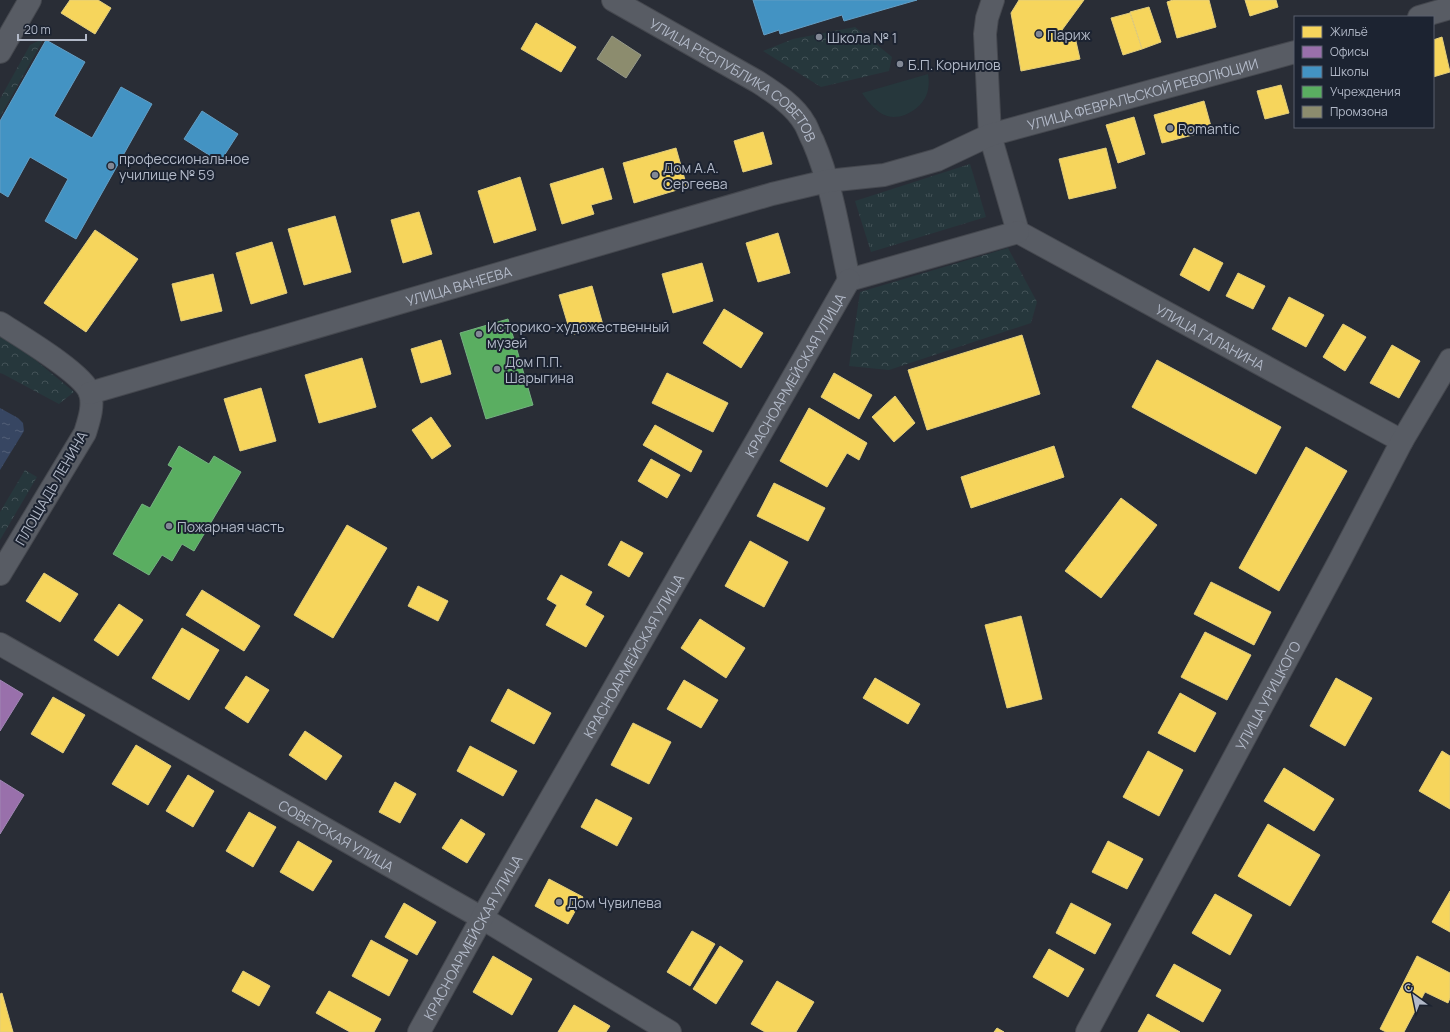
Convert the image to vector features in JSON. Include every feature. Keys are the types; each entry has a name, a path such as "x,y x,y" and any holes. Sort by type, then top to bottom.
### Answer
{"street":[{"path":"0,52 30,0"},
{"name":"УЛИЦА РЕСПУБЛИКА СОВЕТОВ","path":"613,0 776,94 793,109 805,124 819,156 827,181 849,280"},
{"path":"849,280 1018,232 990,135 985,34 987,18 993,0"},
{"path":"1422,16 1450,8"},
{"name":"УЛИЦА ФЕВРАЛЬСКОЙ РЕВОЛЮЦИИ","path":"827,181 884,175 937,160 990,135 1294,52"},
{"name":"УЛИЦА ВАНЕЕВА","path":"90,393 772,194 827,181"},
{"name":"УЛИЦА ГАЛАНИНА","path":"1018,232 1402,441"},
{"name":"КРАСНОАРМЕЙСКАЯ УЛИЦА","path":"420,1032 482,918 849,280"},
{"path":"0,323 72,371 83,381 90,393"},
{"name":"УЛИЦА УРИЦКОГО","path":"1087,1032 1340,560 1402,441 1450,360"},
{"name":"ПЛОЩАДЬ ЛЕНИНА","path":"0,574 85,432 91,412 90,393"},
{"name":"СОВЕТСКАЯ УЛИЦА","path":"0,644 482,918 670,1032"}],"green space":[{"path":"855,27 892,57 889,71 821,87 763,51 793,39"},
{"path":"44,38 0,117 0,99 30,45"},
{"path":"928,74 928,90 923,102 907,114 894,117 883,115 876,110 862,93"},
{"path":"970,164 986,217 871,252 855,201"},
{"path":"1008,248 1037,302 1031,323 889,370 849,366 860,292"},
{"path":"0,336 27,353 74,392 59,404 0,373"},
{"path":"25,470 37,477 0,540 0,512"}],"water":[{"path":"0,408 18,418 23,423 24,431 0,470"}],"building: Жильё":[{"path":"70,0 98,0 111,8 95,34 61,13"},
{"name":"Париж","path":"1019,0 1084,0 1062,30 1063,39 1075,37 1080,59 1021,71 1011,13"},
{"path":"1173,0 1209,0 1216,27 1177,38 1167,2"},
{"path":"1245,0 1276,0 1278,7 1250,16"},
{"path":"1149,7 1161,42 1142,49 1130,12"},
{"path":"1130,13 1142,49 1123,55 1111,18"},
{"path":"536,23 576,47 561,72 521,49"},
{"path":"1442,37 1450,72 1434,77 1434,40"},
{"path":"1281,85 1289,113 1265,119 1257,91"},
{"path":"1204,101 1212,130 1162,143 1154,115"},
{"path":"1134,117 1145,154 1118,163 1106,125"},
{"path":"763,132 772,164 743,172 734,141"},
{"name":"Дом А.А. Сергеева","path":"676,148 687,187 634,203 623,163"},
{"path":"1106,148 1116,188 1069,199 1059,159"},
{"path":"603,168 612,199 591,205 594,214 562,224 550,184"},
{"path":"520,177 536,230 494,243 478,191"},
{"path":"419,212 432,254 403,263 391,220"},
{"path":"335,216 351,272 304,285 288,229"},
{"path":"95,230 138,259 86,332 44,303"},
{"path":"778,233 790,273 758,282 746,243"},
{"path":"272,242 287,293 251,304 236,253"},
{"path":"1194,248 1223,263 1209,291 1180,275"},
{"path":"702,263 713,301 673,313 662,274"},
{"path":"1238,273 1265,286 1253,309 1226,296"},
{"path":"213,274 222,311 181,321 172,284"},
{"path":"592,286 603,325 571,335 559,295"},
{"path":"1289,297 1324,315 1306,347 1272,329"},
{"path":"724,309 763,333 741,368 703,343"},
{"path":"1343,324 1366,337 1345,371 1323,357"},
{"path":"1022,335 1040,394 927,430 908,370"},
{"path":"441,340 451,374 421,383 411,349"},
{"path":"1392,345 1420,361 1399,398 1370,383"},
{"path":"362,358 376,407 319,423 305,375"},
{"path":"1157,360 1281,427 1256,474 1132,407"},
{"path":"667,373 728,403 713,432 652,403"},
{"path":"834,373 872,395 859,419 821,397"},
{"path":"261,388 276,441 240,451 224,399"},
{"path":"895,396 915,423 894,442 872,417"},
{"path":"809,408 867,443 859,460 847,453 827,487 780,461"},
{"path":"431,417 451,446 432,459 412,430"},
{"path":"655,425 702,451 691,472 643,445"},
{"path":"1054,446 1064,477 971,508 961,477"},
{"path":"1306,447 1347,471 1279,591 1239,568"},
{"path":"651,459 680,475 667,498 638,481"},
{"path":"774,483 825,508 808,541 757,516"},
{"path":"1121,498 1157,525 1101,598 1065,571"},
{"path":"347,525 387,548 333,638 294,615"},
{"path":"621,541 643,553 629,577 608,565"},
{"path":"750,541 788,562 764,607 725,586"},
{"path":"44,573 78,594 60,622 26,601"},
{"path":"561,575 592,592 585,605 604,616 586,647 546,625 557,605 547,599"},
{"path":"1211,582 1271,612 1254,645 1194,614"},
{"path":"418,586 448,601 438,621 408,606"},
{"path":"202,590 260,626 244,651 186,615"},
{"path":"119,604 143,620 118,656 94,640"},
{"path":"1021,616 1042,699 1007,708 985,625"},
{"path":"700,619 745,648 726,678 681,648"},
{"path":"182,628 219,650 189,700 152,678"},
{"path":"1205,632 1251,655 1227,700 1181,677"},
{"path":"246,676 269,690 248,723 225,708"},
{"path":"875,678 920,704 908,724 863,698"},
{"path":"1336,678 1372,698 1345,746 1310,726"},
{"path":"684,680 718,700 701,728 667,709"},
{"path":"508,689 551,713 534,744 491,721"},
{"path":"1180,693 1216,713 1195,752 1158,733"},
{"path":"53,697 85,715 63,753 31,734"},
{"path":"633,723 671,742 649,784 611,765"},
{"path":"305,731 342,756 326,780 289,755"},
{"path":"136,745 171,766 148,805 112,784"},
{"path":"470,746 517,771 503,796 457,771"},
{"path":"1148,751 1183,770 1159,816 1123,797"},
{"path":"1442,751 1450,756 1450,809 1419,791"},
{"path":"1284,768 1334,799 1314,831 1264,801"},
{"path":"188,775 214,791 193,827 166,811"},
{"path":"395,782 416,794 400,823 379,812"},
{"path":"596,799 632,818 617,846 581,827"},
{"path":"249,812 276,827 253,867 226,851"},
{"path":"461,819 485,834 467,863 442,848"},
{"path":"1268,824 1320,855 1290,906 1238,876"},
{"path":"298,841 332,861 313,891 280,872"},
{"path":"1108,841 1143,859 1127,889 1092,872"},
{"name":"Дом Чувилева","path":"549,879 583,897 568,924 535,906"},
{"path":"1450,891 1450,932 1432,922"},
{"path":"1215,894 1252,915 1230,955 1192,933"},
{"path":"404,903 436,922 417,955 385,937"},
{"path":"1071,903 1111,924 1095,954 1056,933"},
{"path":"692,931 715,944 690,986 667,972"},
{"path":"371,940 408,960 389,996 352,976"},
{"path":"720,946 743,961 716,1004 693,989"},
{"path":"1049,949 1084,969 1068,997 1033,977"},
{"path":"493,956 532,979 512,1015 473,992"},
{"path":"1417,956 1450,973 1450,998 1448,1003 1425,992 1404,1032 1386,1032 1380,1029"},
{"path":"1174,964 1221,990 1203,1022 1156,996"},
{"path":"243,971 270,986 259,1006 232,991"},
{"path":"777,981 814,1002 796,1032 765,1032 751,1024"},
{"path":"329,991 381,1019 374,1032 350,1032 316,1013"},
{"path":"2,993 13,1032 0,1032 0,994"},
{"path":"574,1005 610,1026 606,1032 558,1032"},
{"path":"1148,1014 1180,1032 1138,1032"},
{"path":"997,1028 1004,1032 994,1032"}],"building: Офисы":[{"path":"0,680 23,694 0,731"},
{"path":"0,780 24,795 0,834"}],"building: Школы":[{"path":"753,0 917,0 844,21 842,15 780,34 779,30 764,35"},
{"path":"46,40 85,62 54,116 92,138 121,87 152,104 76,239 45,221 68,179 30,157 8,197 0,192 0,121"},
{"path":"202,111 238,134 220,162 184,139"}],"building: Учреждения":[{"name":"Дом П.П. Шарыгина","path":"508,319 533,405 486,419 460,333"},
{"name":"Пожарная часть","path":"179,446 209,464 214,456 241,472 194,551 182,544 172,561 162,555 149,575 113,554 142,504 150,508 173,468 168,465"}],"building: Промзона":[{"path":"612,36 641,55 626,78 597,59"}],"place":[{"name":"Париж","path":"1039,34"},
{"name":"Школа № 1","path":"819,37"},
{"name":"Б.П. Корнилов","path":"900,64"},
{"name":"Romantic","path":"1170,128"},
{"name":"профессиональное училище № 59","path":"111,166"},
{"name":"Дом А.А. Сергеева","path":"655,175"},
{"name":"Историко-художественный музей","path":"479,334"},
{"name":"Дом П.П. Шарыгина","path":"497,369"},
{"name":"Пожарная часть","path":"169,526"},
{"name":"Дом Чувилева","path":"559,902"}]}
